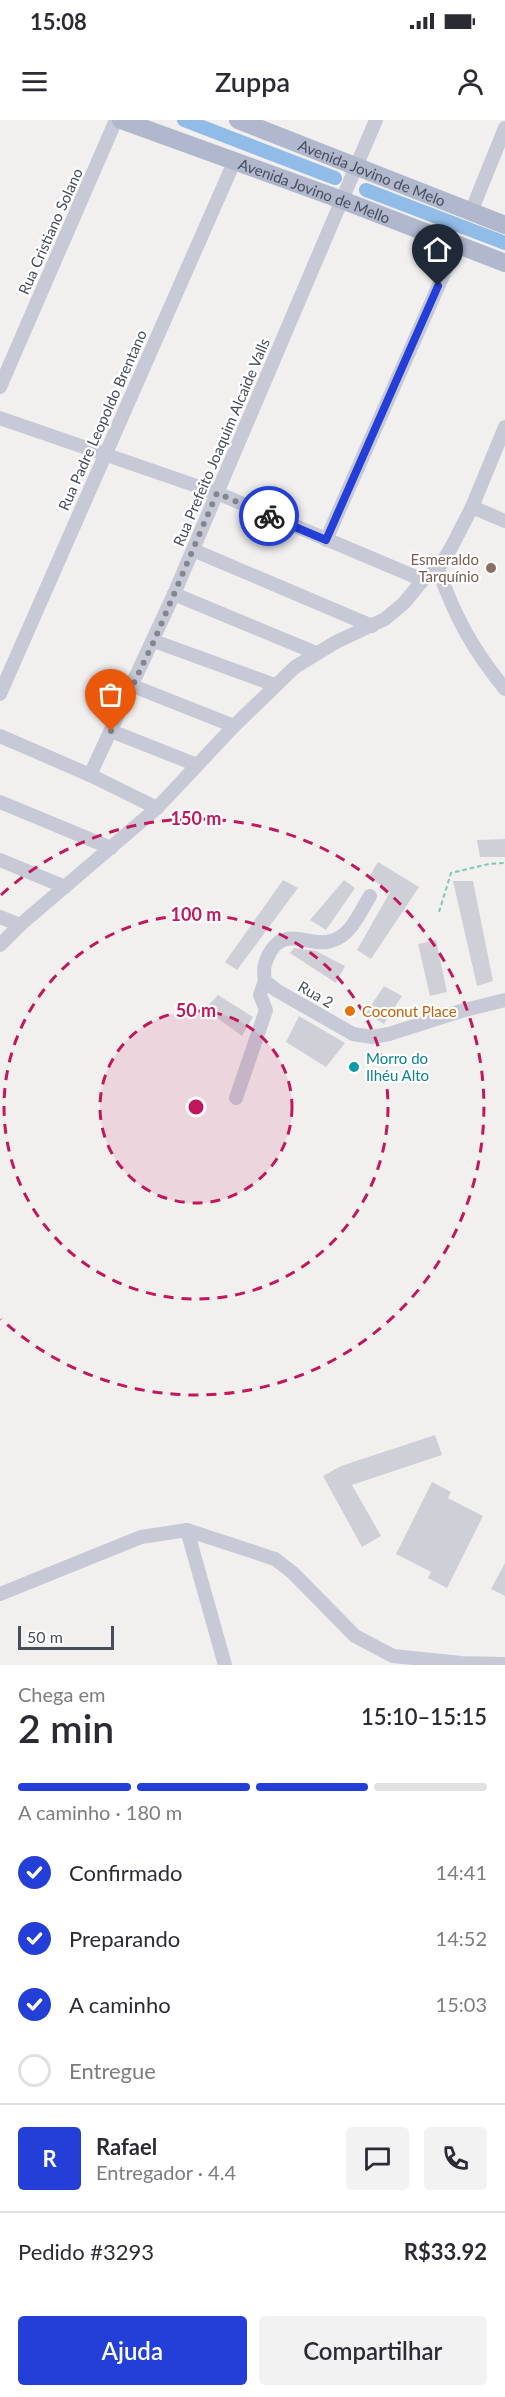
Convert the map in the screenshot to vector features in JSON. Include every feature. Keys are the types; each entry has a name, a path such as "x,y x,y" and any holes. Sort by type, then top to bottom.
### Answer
{"main road":[{"name":"Avenida Jovino de Mello","path":"121,120 235,160 505,263"},
{"name":"Avenida Jovino de Melo","path":"246,121 505,225"}],"street":[{"name":"Rua Cristiano Solano","path":"0,387 116,120"},
{"name":"Rua Prefeito Joaquim Alcaide Valls","path":"90,775 154,641 376,120"},
{"path":"471,212 505,128"},
{"name":"Rua Padre Leopoldo Brentano","path":"0,694 235,160"},
{"path":"326,540 457,244"},
{"path":"0,418 217,493 423,580"},
{"path":"0,945 20,925 157,808 234,726 295,667 316,653 385,619 404,603 423,580 438,569 472,507 505,427"},
{"path":"472,507 505,520"},
{"path":"193,550 372,626"},
{"path":"438,569 451,606 474,648 505,690"},
{"path":"174,594 316,653"},
{"path":"154,641 275,685"},
{"path":"133,686 234,726"},
{"path":"111,731 197,765"},
{"path":"0,736 90,775 157,808"},
{"path":"0,802 111,848"},
{"path":"0,860 65,887"},
{"path":"236,1098 266,1010 260,995 265,981 265,962 271,950 288,938 319,942 331,941 341,936 350,928 370,896"},
{"path":"0,917 20,925"},
{"name":"Rua 2","path":"265,981 276,990 353,1034 372,1037 505,1000"},
{"path":"188,1530 225,1665"},
{"path":"0,1594 141,1537 188,1530 275,1559 293,1573 355,1636 393,1656 461,1663 505,1664"}],"path":[{"path":"439,912 451,873 505,863"},
{"path":"480,866 483,870"}],"building":[{"path":"505,839 505,857 480,857 477,840"},
{"path":"378,862 419,887 371,959 357,950 390,892 369,877"},
{"path":"283,880 298,888 237,970 225,962"},
{"path":"344,880 355,888 326,930 310,920"},
{"path":"453,881 473,881 493,981 477,986"},
{"path":"436,940 447,992 430,996 418,944"},
{"path":"294,948 316,951 345,966 336,983 290,953"},
{"path":"384,986 402,996 384,1024 366,1013"},
{"path":"218,995 253,1017 242,1036 205,1009"},
{"path":"299,1016 345,1043 326,1067 286,1042"},
{"path":"435,1435 442,1455 352,1485 381,1536 362,1547 323,1476 341,1466"},
{"path":"432,1482 451,1492 448,1498 483,1516 447,1588 428,1578 431,1572 396,1554"},
{"path":"505,1563 505,1596 491,1589"}],"waterway":[{"path":"184,120 335,178"},
{"path":"366,190 505,243"}],"way so far":[{"path":"111,731 154,641 217,493 269,516"}],"place":[{"name":"Esmeraldo Tarquínio","path":"491,568"},
{"name":"Coconut Place","path":"350,1011"},
{"name":"Morro do Ilhéu Alto","path":"354,1067"}],"route":[{"path":"269,516 326,540 438,286"}]}
